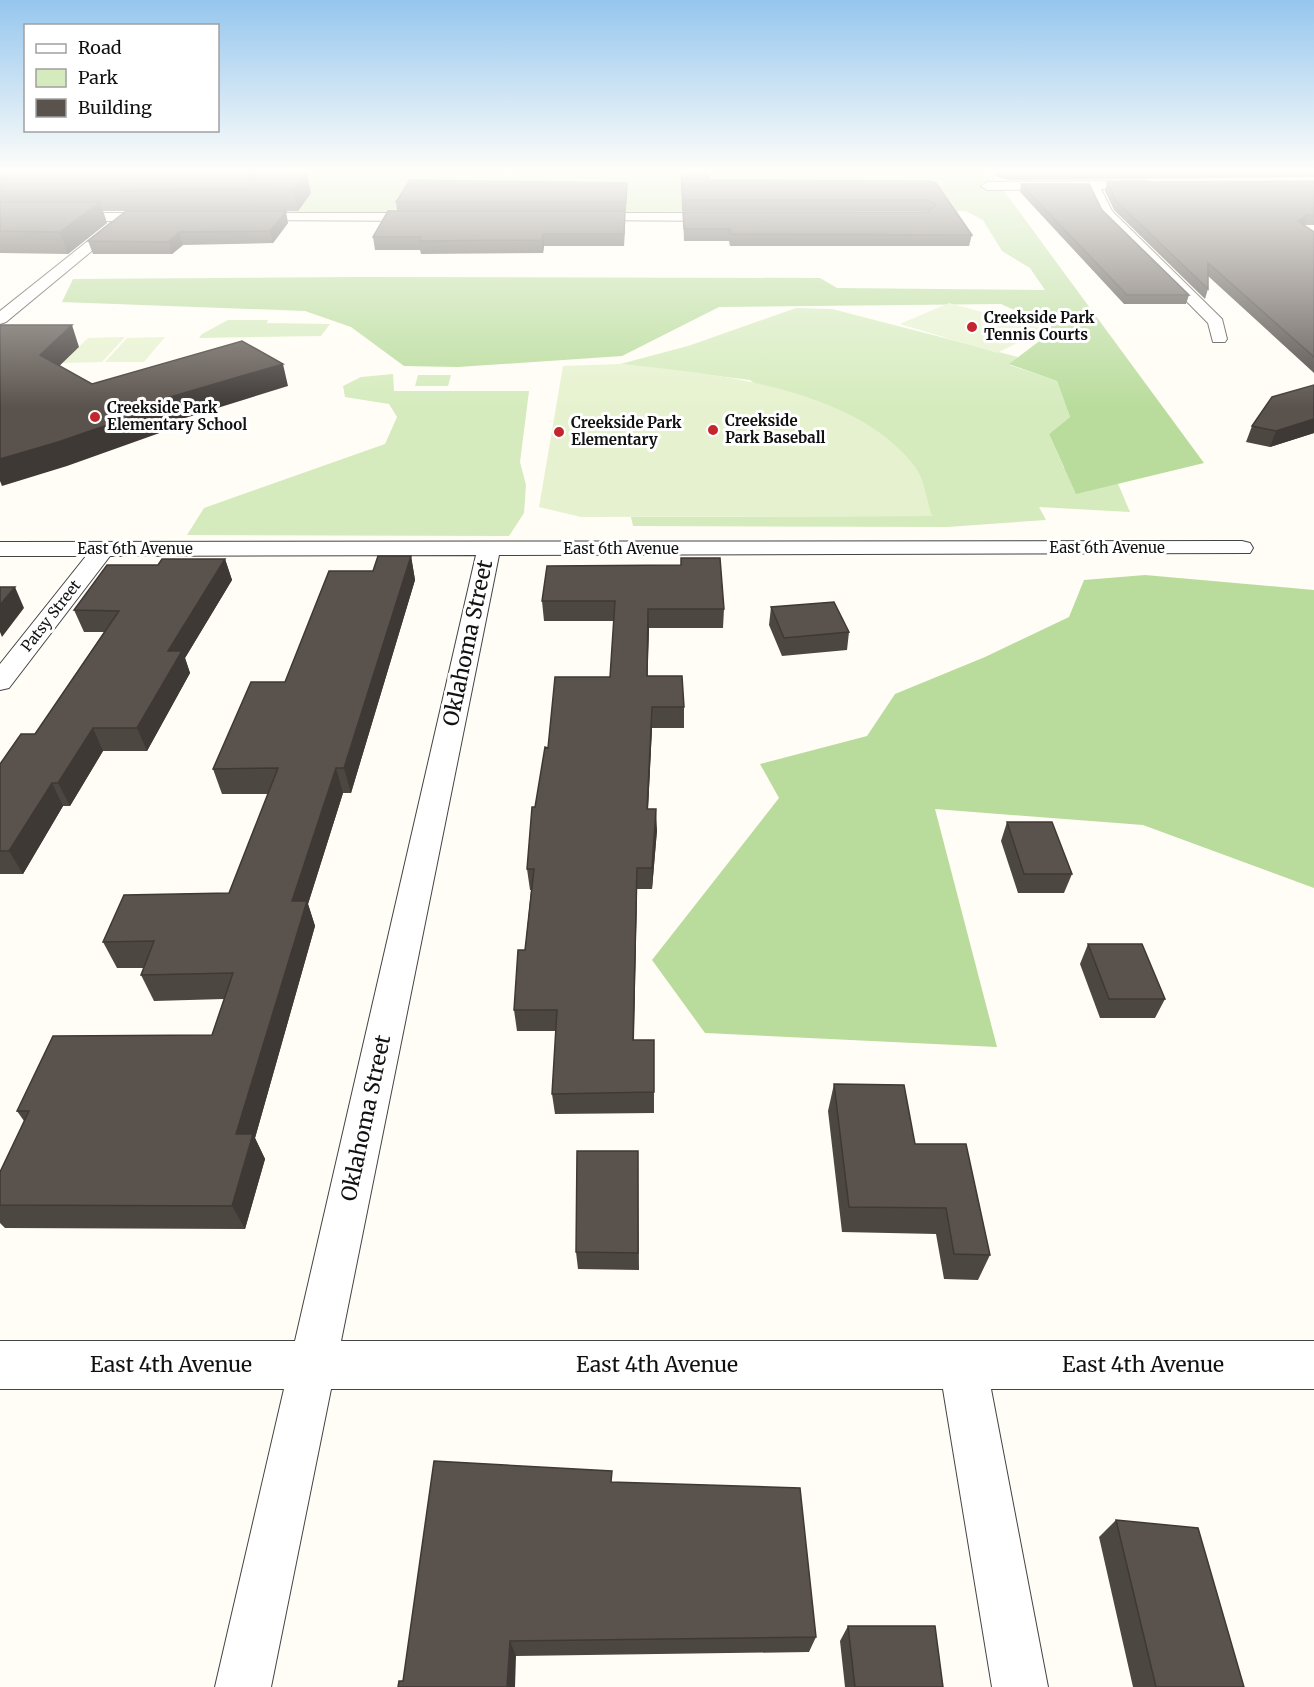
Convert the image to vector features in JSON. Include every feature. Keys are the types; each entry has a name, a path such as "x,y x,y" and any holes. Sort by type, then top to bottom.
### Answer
{"street":[{"path":"0,319 84,251"},
{"path":"1144,251 1216,322 1219,339"},
{"name":"East 6th Avenue","path":"0,549 1242,548"},
{"name":"Patsy Street","path":"0,682 103,549"},
{"name":"Oklahoma Street","path":"243,1687 489,549"},
{"name":"East 4th Avenue","path":"0,1365 1314,1365"},
{"path":"963,1365 1020,1687"}],"green space":[{"path":"1002,251 1048,251 1204,463 1076,494 1049,434 1070,417 1057,381 1009,364 1050,333 1043,323 1001,304 719,307 622,356 458,367 404,366 351,327 305,311 62,302 73,279 820,278 837,288 1045,290 1030,268"},
{"name":"Creekside Park Tennis Courts","path":"949,303 1045,329 997,353 900,324"},
{"path":"796,308 832,309 1018,357 1010,365 1057,381 1070,417 1049,434 1064,468 1113,472 1130,512 1039,507 1046,520 947,527 633,526 631,517 932,516 750,380 620,364 688,346"},
{"path":"228,320 330,324 321,336 199,338 202,334"},
{"path":"125,337 102,362 63,363 88,338"},
{"path":"165,337 144,362 105,362 127,338"},
{"name":"Creekside Park Baseball","path":"620,364 697,373 780,389 821,402 858,419 890,441 916,468 924,485 932,516 581,517 539,507 563,366"},
{"path":"393,374 394,391 529,391 520,462 526,485 524,513 509,536 187,535 204,508 385,444 397,417 389,404 345,397 343,386 361,377"},
{"path":"418,375 451,375 448,386 415,386"},
{"path":"1145,575 1314,590 1314,888 1143,825 935,809 997,1047 705,1033 652,960 779,798 760,764 867,736 895,694 985,657 1069,617 1084,580"}],"building":[{"path":"1085,251 1144,251 1189,295 1127,295"},
{"path":"1168,251 1314,251 1314,357 1208,263 1208,289"},
{"path":"0,325 72,325 40,355 92,384 242,341 283,364 153,402 160,407 0,459"},
{"path":"1314,385 1314,419 1276,431 1252,426 1272,397"},
{"path":"378,556 411,556 344,768 336,768 292,901 307,901 236,1134 253,1134 232,1206 0,1205 0,1172 29,1111 17,1111 53,1036 212,1035 233,973 141,975 154,941 103,942 124,895 229,893 278,768 213,769 251,682 285,682 329,571 373,571"},
{"path":"681,558 720,558 724,609 648,609 647,676 682,676 684,707 652,707 647,809 656,809 652,868 637,868 633,1040 654,1040 654,1092 552,1094 557,1010 514,1010 518,950 525,950 534,869 527,869 532,807 535,807 545,747 548,748 555,677 610,677 615,601 542,601 547,566 681,565"},
{"path":"162,559 225,559 168,651 182,651 137,728 93,728 58,783 52,783 9,851 0,851 0,764 21,734 35,734 119,611 74,610 107,565 158,565"},
{"path":"0,587 15,587 0,605"},
{"path":"834,602 849,632 784,638 771,607"},
{"path":"1007,822 1052,822 1072,874 1024,874"},
{"path":"1088,944 1142,944 1165,999 1109,999"},
{"path":"834,1084 904,1085 915,1144 966,1144 990,1255 954,1254 946,1208 849,1207"},
{"path":"577,1151 638,1151 638,1253 576,1252"},
{"path":"434,1461 612,1471 611,1482 800,1488 816,1637 510,1641 507,1687 398,1687 399,1681 403,1681"},
{"path":"1116,1520 1198,1528 1244,1687 1156,1687"},
{"path":"848,1626 935,1626 943,1687 855,1687"}],"place":[{"name":"Creekside Park Tennis Courts","path":"972,327"},
{"name":"Creekside Park Elementary School","path":"95,417"},
{"name":"Creekside Park Baseball","path":"713,430"},
{"name":"Creekside Park Elementary","path":"559,432"}]}
